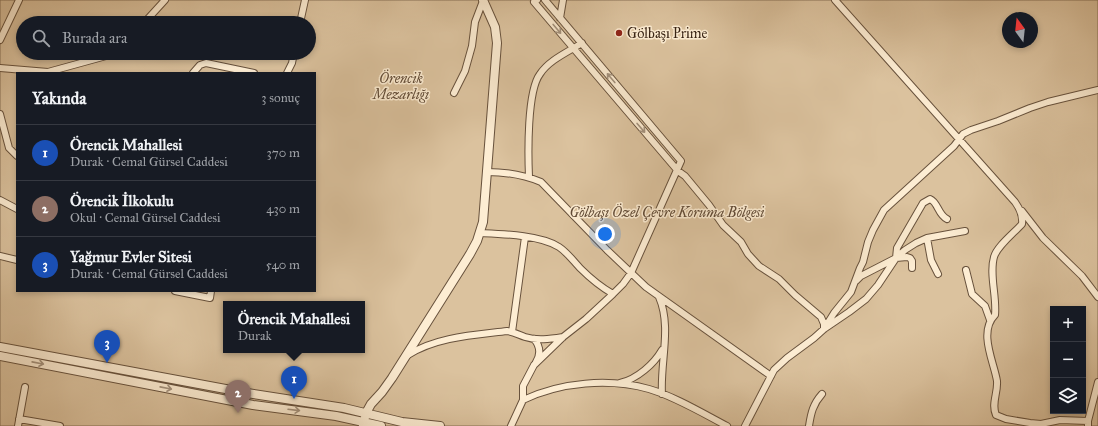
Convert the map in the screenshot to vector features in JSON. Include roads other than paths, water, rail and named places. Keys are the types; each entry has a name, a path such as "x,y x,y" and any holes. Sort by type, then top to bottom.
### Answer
{"street":[{"path":"0,40 18,0"},
{"path":"150,16 165,0"},
{"path":"302,16 305,0"},
{"path":"537,0 534,2 678,171 685,176 723,225 741,242 748,254 759,266 779,279 821,317 824,324 824,329"},
{"path":"534,365 563,337 613,294 632,273 681,162 545,0"},
{"path":"560,18 563,0"},
{"path":"835,0 1015,202 1042,238 1082,276 1098,297"},
{"path":"454,93 465,71 472,46 475,22 483,1"},
{"path":"364,424 366,413 371,404 382,392 407,356 470,254 480,233 483,222 497,43 495,27 483,1"},
{"path":"529,177 530,129 535,83 540,73 549,65 560,56 582,43"},
{"path":"0,68 48,72 92,60"},
{"path":"288,72 293,60"},
{"path":"194,72 200,65 206,63 248,72"},
{"path":"824,329 834,313 851,292 863,262 868,242 884,210 954,146 963,134 1048,102 1098,90"},
{"path":"0,114 9,148 16,155"},
{"path":"487,172 500,172 529,177 540,182 646,287 771,376"},
{"path":"745,426 774,370 824,329 866,299 885,276 896,258 897,248 926,200 930,199 934,201 942,216 947,219"},
{"path":"0,200 16,208"},
{"path":"990,320 995,315 996,307 993,287 994,256 1009,237 1022,224 1023,219 1015,202"},
{"path":"854,284 861,276 896,258 910,246 927,238 965,231"},
{"path":"480,233 507,234 525,237 547,242 559,247 593,281 613,294"},
{"path":"512,332 525,237"},
{"path":"927,238 931,260 938,274"},
{"path":"0,256 16,260"},
{"path":"896,258 910,258 912,261 912,268"},
{"path":"966,270 972,294 985,306 990,320 987,337 990,358 997,383 994,406 996,415 1006,419 1041,424 1060,420 1088,423 1098,382"},
{"path":"180,292 210,298 211,292"},
{"path":"659,296 663,306 665,321 662,394"},
{"path":"407,356 418,348 439,342 496,332 507,331 526,338 540,340 563,337"},
{"path":"511,426 523,400 523,386 538,359 540,349 538,343 534,339"},
{"path":"0,347 247,393 344,408 402,422 440,426"},
{"path":"617,384 627,381 650,365 658,357 663,348"},
{"path":"0,356 253,405 336,416 364,424 381,426"},
{"path":"523,400 565,387 617,384 651,390 662,394 727,426"},
{"path":"18,426 25,387"},
{"path":"809,426 811,410 822,394"},
{"path":"19,419 60,426"}],"place":[{"name":"Gölbaşı Prime","path":"619,33"},
{"name":"Yağmur Evler Sitesi","path":"107,363"},
{"name":"Örencik Mahallesi","path":"294,399"},
{"name":"Örencik İlkokulu","path":"238,413"}],"park label":[{"name":"Örencik Mezarlığı","path":"401,86"},
{"name":"Gölbaşı Özel Çevre Koruma Bölgesi","path":"667,212"}]}
